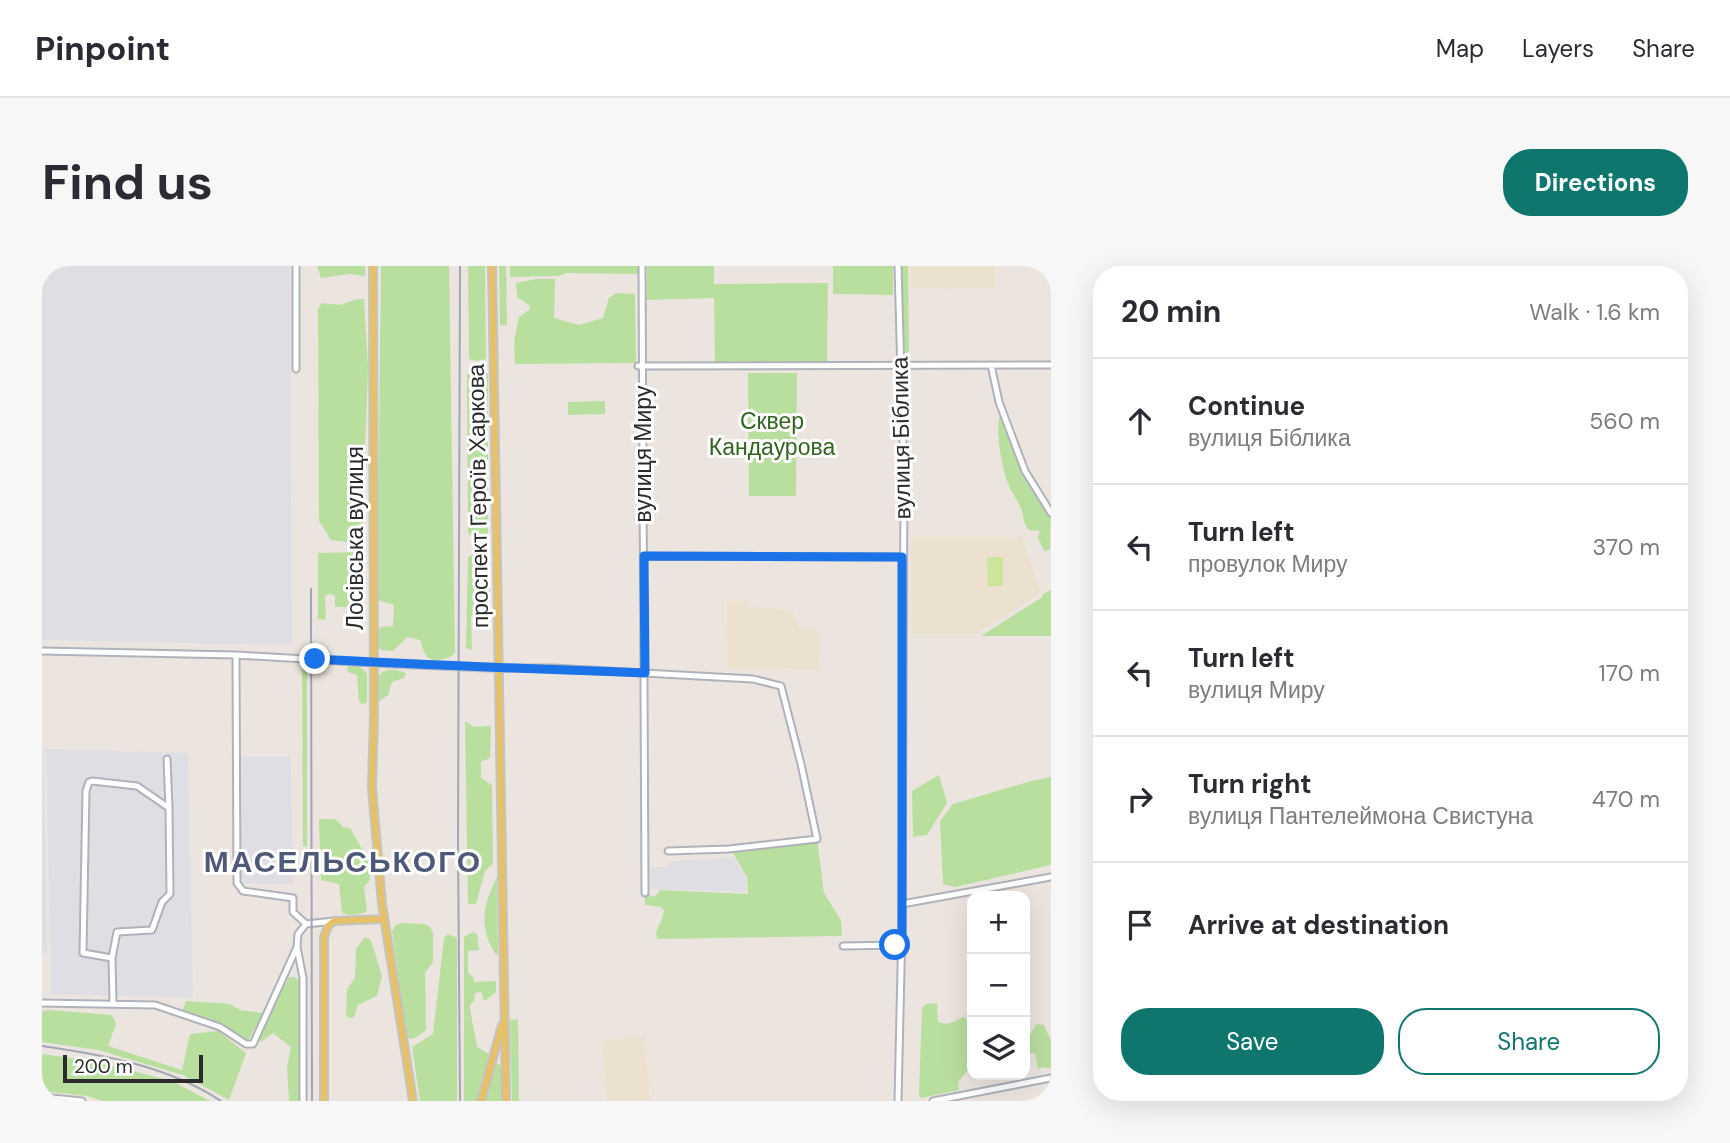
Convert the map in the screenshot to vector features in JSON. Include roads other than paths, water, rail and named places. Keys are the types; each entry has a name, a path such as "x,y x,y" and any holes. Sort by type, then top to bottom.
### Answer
{"main road":[{"name":"Лосівська вулиця","path":"373,266 372,788 384,919 413,1101"},
{"name":"проспект Героїв Харкова","path":"492,266 506,1101"},
{"path":"373,663 498,668"},
{"path":"324,1101 324,937 328,926 334,921 384,919"},
{"name":"проспект Героїв Харкова","path":"481,1101 503,1019"},
{"path":"490,1064 500,1061 506,1073"}],"street":[{"path":"296,266 296,369"},
{"name":"вулиця Миру","path":"642,266 640,366 644,556 645,893"},
{"name":"вулиця Біблика","path":"898,266 904,481 902,945 898,1101"},
{"path":"991,365 999,402 1025,471 1051,513"},
{"path":"640,366 1051,365"},
{"path":"644,556 902,557"},
{"path":"42,651 236,655 373,663"},
{"path":"236,655 237,883 243,891 293,898 293,912 306,923 334,921"},
{"path":"498,668 553,668 753,679 781,687 817,839 729,849 668,851"},
{"path":"113,1003 112,958 117,932 152,930 162,902 170,894 167,759"},
{"path":"112,958 83,953 87,786 89,782 95,781 132,784 169,808"},
{"path":"902,904 1051,877"},
{"path":"303,1101 303,978 297,947 298,934 306,923"},
{"path":"843,946 902,945"},
{"path":"42,1003 155,1005 220,1027 246,1044 253,1044 297,947"},
{"path":"286,972 293,970 303,978"},
{"path":"933,1101 1051,1078"},
{"path":"42,1097 82,1101"}],"tram line":[{"path":"311,589 312,1101"}],"railway":[{"path":"460,266 460,1101"},
{"path":"42,1046 135,1064 179,1079 221,1101"}],"district":[{"name":"МАСЕЛЬСЬКОГО","path":"343,862"}],"park label":[{"name":"Сквер Кандаурова","path":"772,434"}]}
